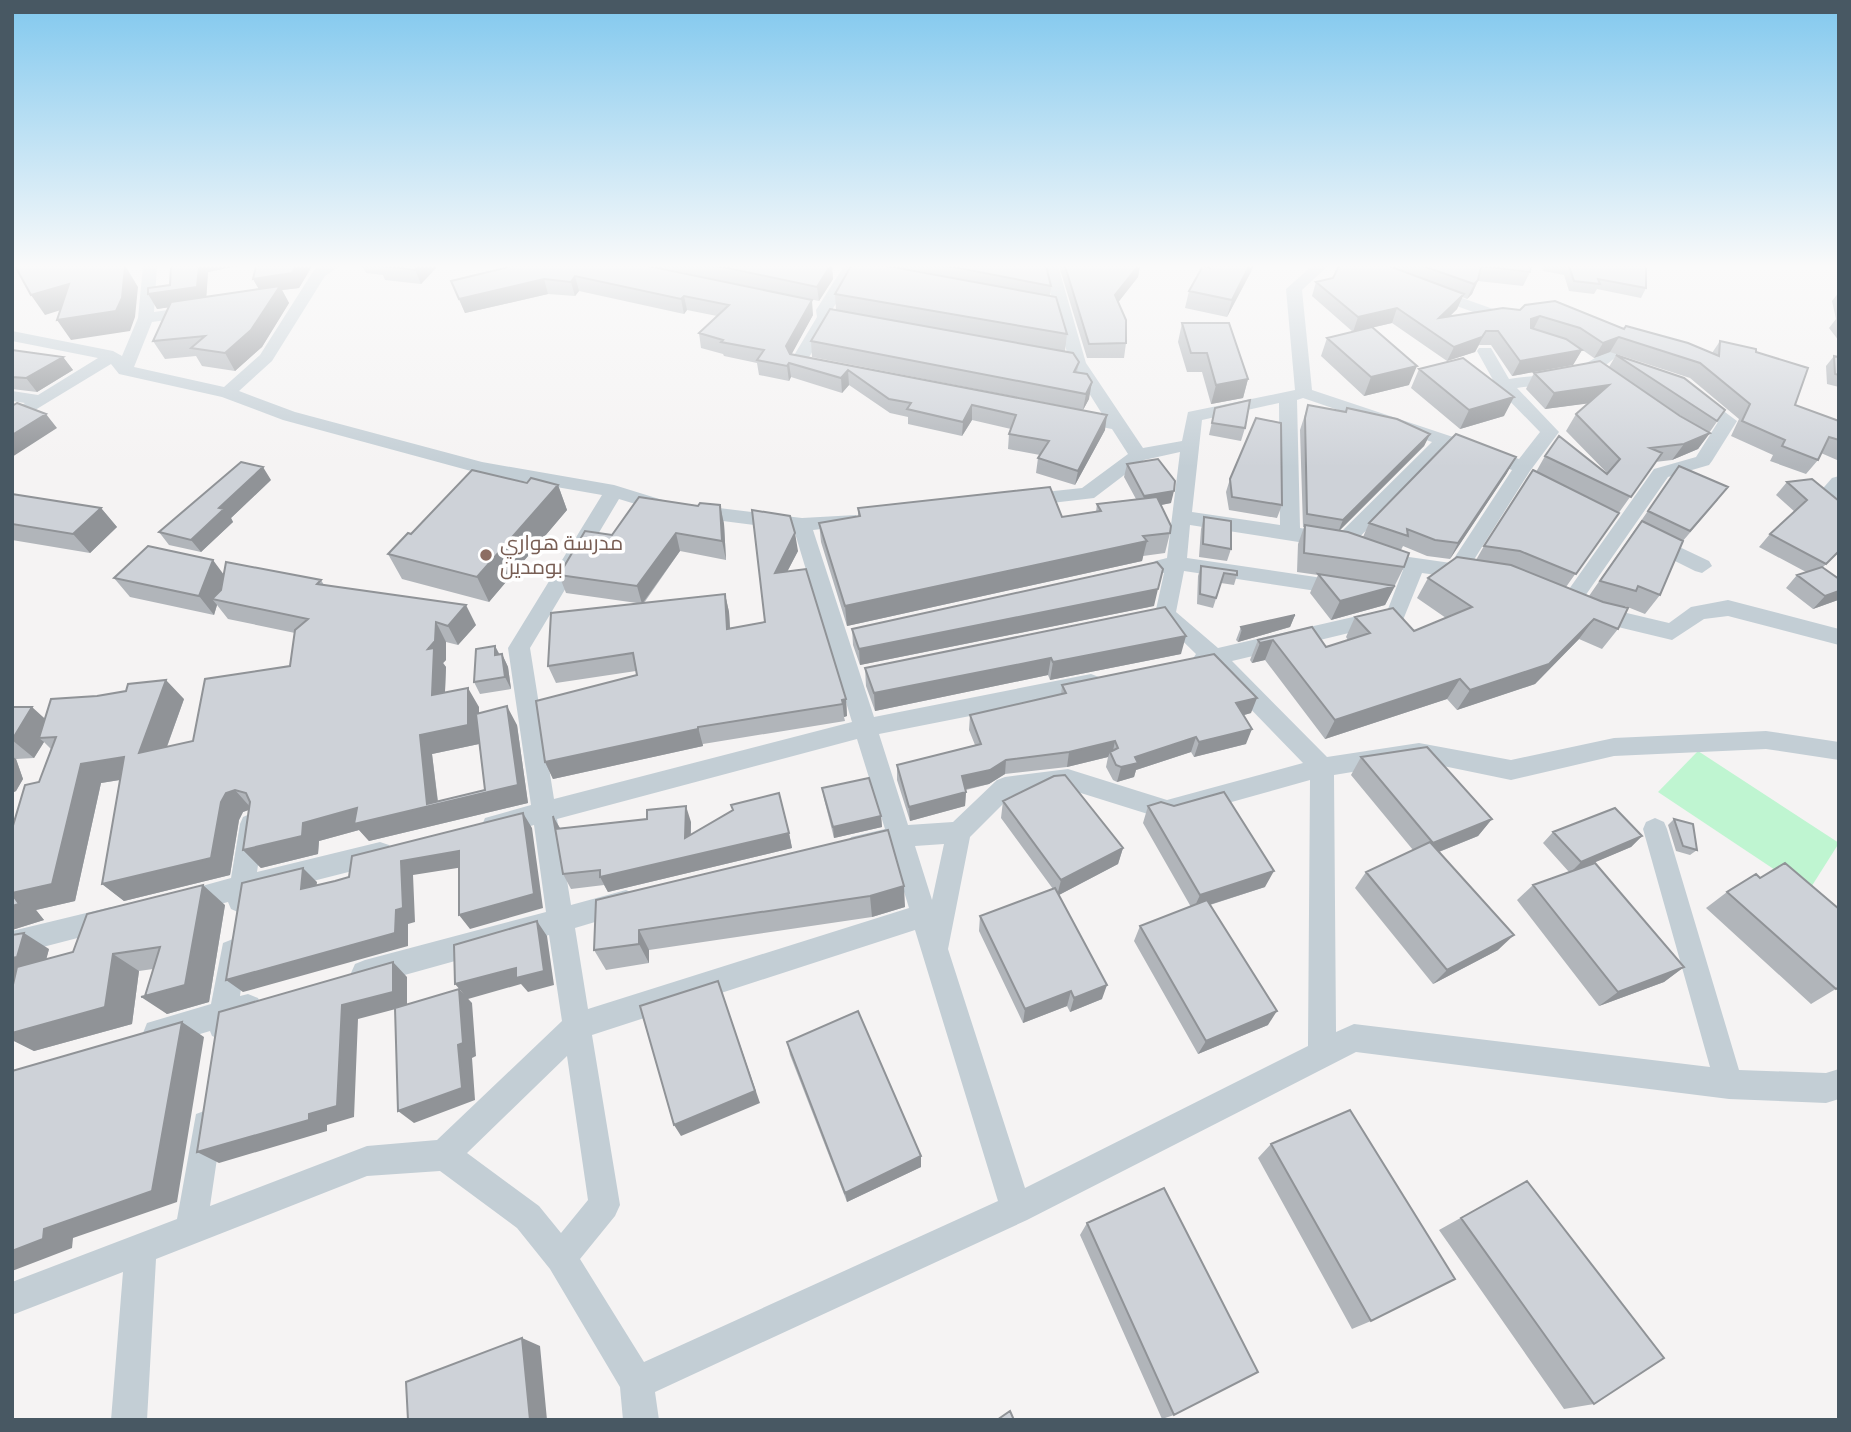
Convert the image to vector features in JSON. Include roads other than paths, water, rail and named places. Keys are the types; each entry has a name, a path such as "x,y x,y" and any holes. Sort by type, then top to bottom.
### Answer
{"street":[{"path":"12,419 40,401 119,363 137,333"},
{"path":"227,393 267,359 282,333"},
{"path":"813,333 798,362 838,370"},
{"path":"1063,333 1071,361 1138,455"},
{"path":"1290,534 1296,395 1295,333"},
{"path":"12,337 227,393 289,416 482,468 614,491 668,508 802,525 870,517"},
{"path":"1456,571 1550,432 1504,386 1485,351"},
{"path":"1574,355 1592,369"},
{"path":"1504,386 1592,369 1614,362"},
{"path":"1569,604 1625,528 1661,473 1703,461 1707,442 1728,421 1683,384"},
{"path":"1165,614 1176,563 1194,416 1296,395 1444,440 1524,474"},
{"path":"12,396 40,401"},
{"path":"1065,414 1118,425"},
{"path":"1343,542 1444,440"},
{"path":"1006,502 1087,494 1138,455 1191,446"},
{"path":"1839,482 1827,494 1839,504"},
{"path":"561,1258 604,1205 519,648 614,491"},
{"path":"1601,516 1702,566"},
{"path":"1181,517 1343,542 1365,550"},
{"path":"802,525 844,636 850,678 1016,1209"},
{"path":"1388,558 1415,565 1490,575"},
{"path":"1135,572 1176,563 1402,597"},
{"path":"1180,666 1396,615 1415,565"},
{"path":"1546,595 1596,615 1672,632 1698,612 1728,608 1839,637"},
{"path":"1138,620 1165,614"},
{"path":"1165,614 1214,658 1322,767 1322,1054"},
{"path":"850,678 878,673"},
{"path":"465,832 866,728 1112,679"},
{"path":"935,949 959,832 1005,787 1068,779 1167,810 1322,767 1419,752 1511,770 1614,747 1766,740 1839,751"},
{"path":"217,1054 253,821"},
{"path":"1655,829 1729,1084"},
{"path":"832,852 900,836 959,832"},
{"path":"161,907 400,848"},
{"path":"340,981 560,918 655,895"},
{"path":"12,943 134,913"},
{"path":"12,1300 141,1247 367,1161 444,1155 577,1026 925,915"},
{"path":"131,1040 275,999"},
{"path":"636,1383 1016,1209 1354,1038 1729,1084 1826,1088 1839,1084"},
{"path":"191,1228 211,1094"},
{"path":"444,1155 528,1217 561,1258 636,1383 641,1420"},
{"path":"129,1420 141,1247"}],"place":[{"name":"مدرسة هواري بومدين","path":"486,555"}]}
